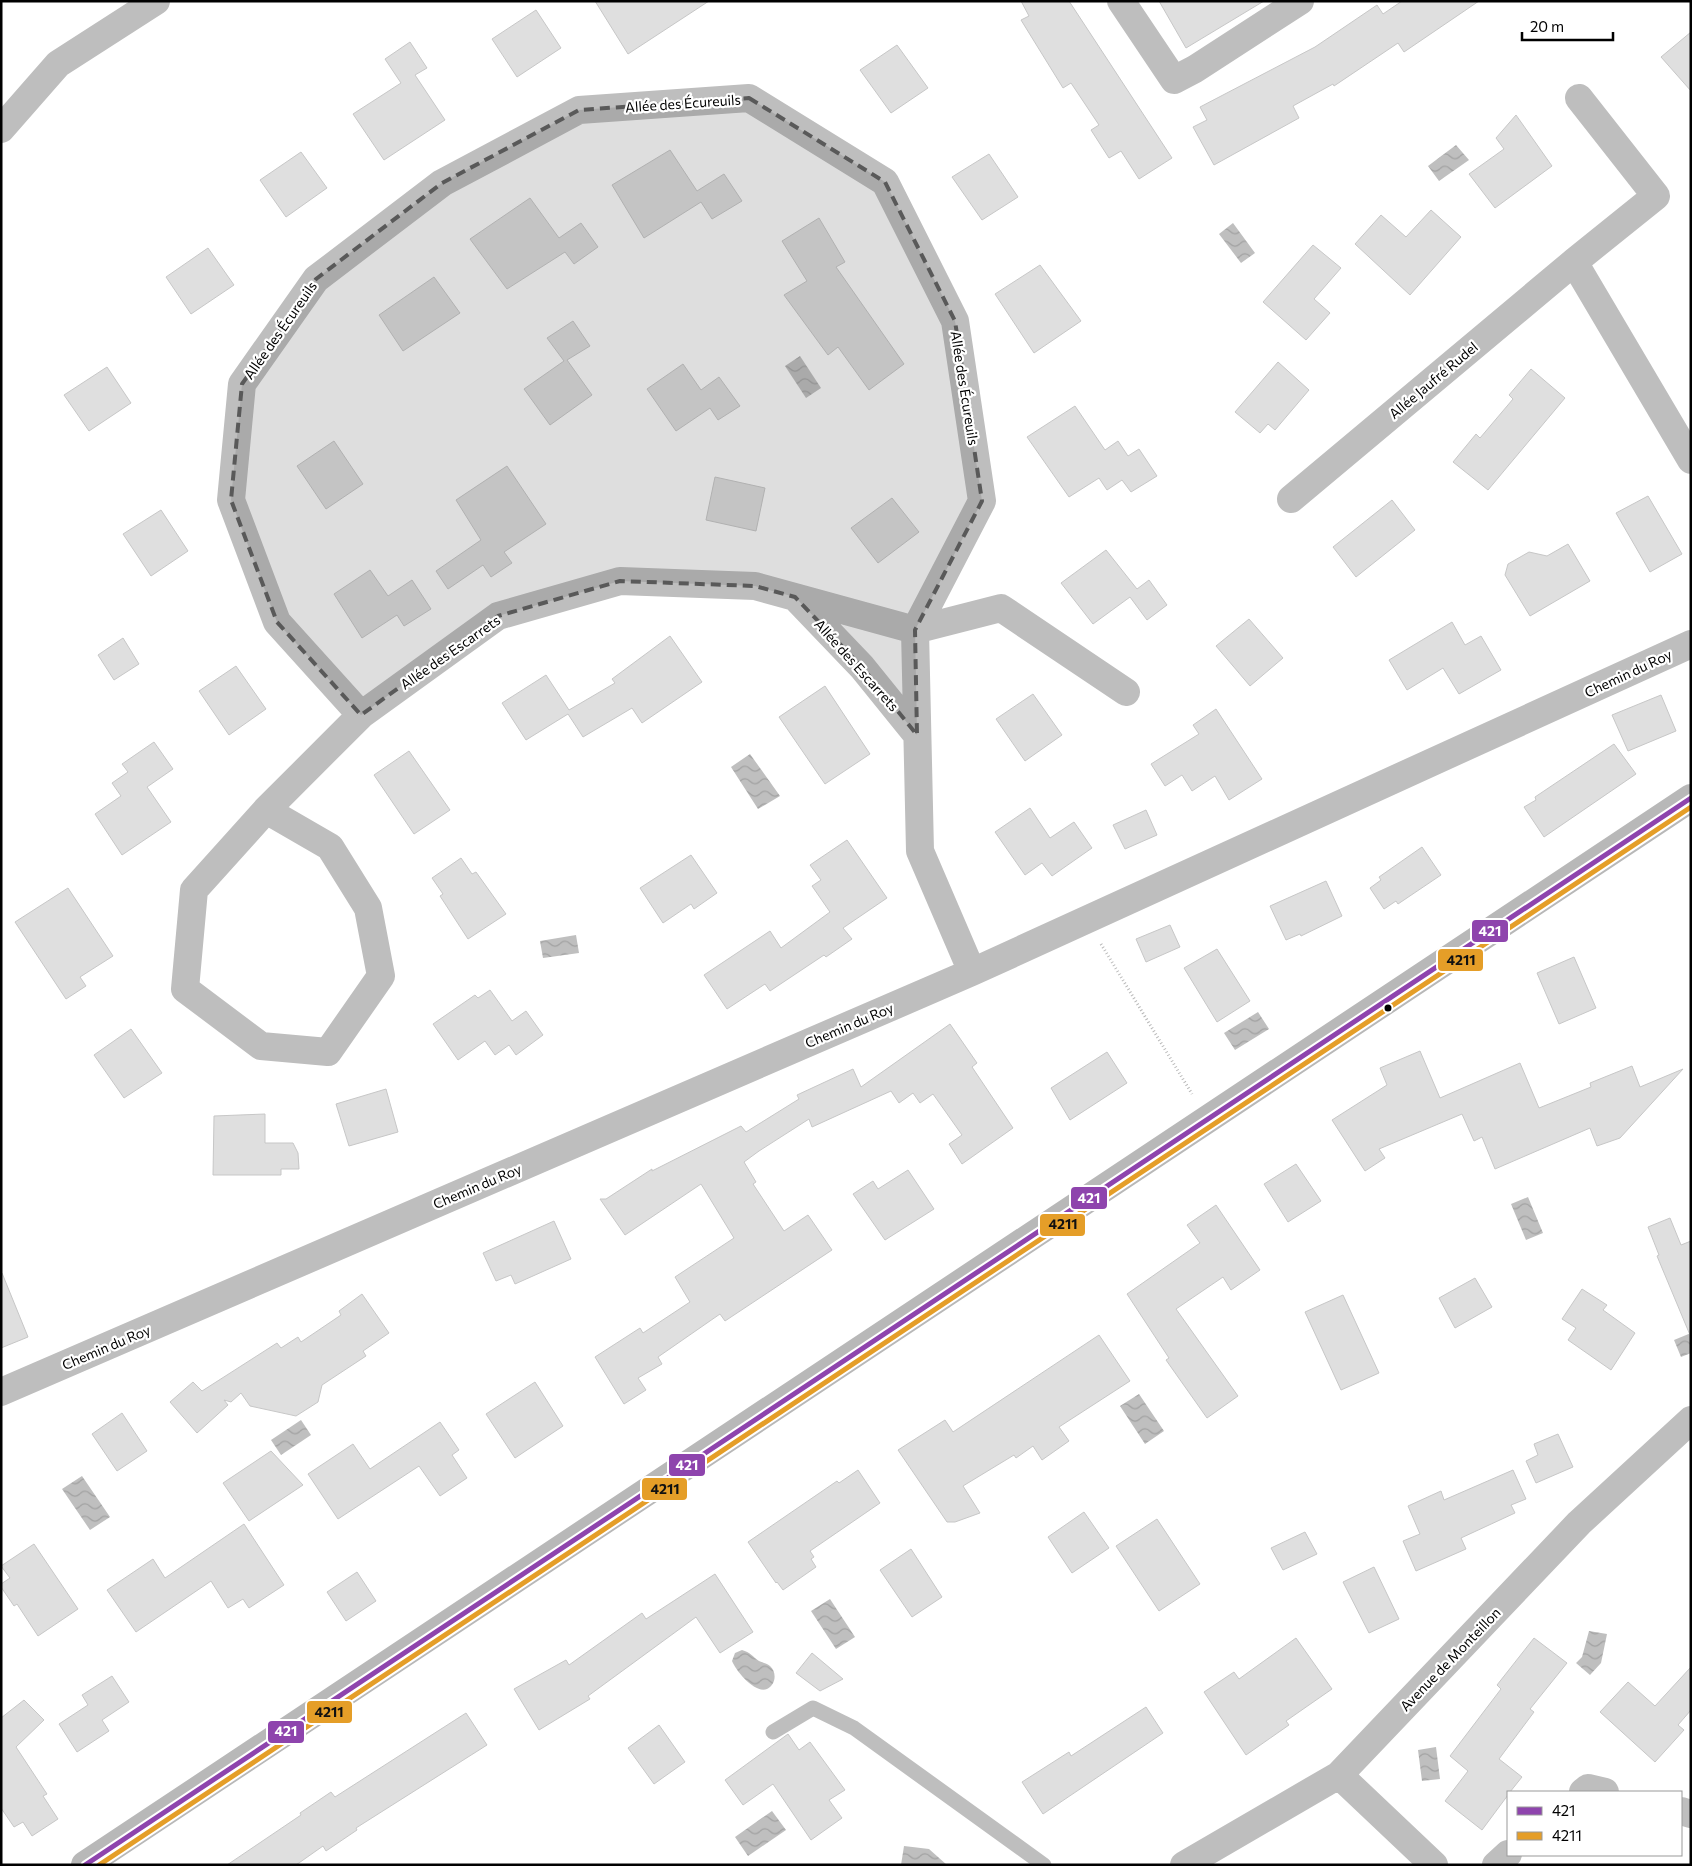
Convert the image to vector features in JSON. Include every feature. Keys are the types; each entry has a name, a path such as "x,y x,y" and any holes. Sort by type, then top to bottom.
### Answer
{"main road":[{"path":"85,1865 1691,798"}],"street":[{"path":"1,129 58,64 156,1"},
{"path":"1121,1 1174,80 1195,69 1300,1"},
{"name":"Allée des Écureuils","path":"361,715 277,622 231,500 242,384 316,279 442,183 580,110 749,98 885,182 955,321 982,501 915,630"},
{"name":"Allée Jaufré Rudel","path":"1291,499 1574,262 1656,196 1579,98"},
{"path":"1574,262 1691,460"},
{"name":"Allée des Escarrets","path":"266,810 330,847 368,908 381,976 328,1052 261,1046 185,989 194,890 266,810 361,715 498,616 620,581 755,586 915,630 920,852 972,972"},
{"name":"Allée des Escarrets","path":"795,597 862,667 917,735"},
{"path":"915,630 1001,608 1126,692"},
{"name":"Chemin du Roy","path":"1,1392 972,972 1691,644"},
{"name":"Avenue de Monteillon","path":"1184,1865 1339,1775 1579,1523 1691,1420"},
{"path":"1339,1775 1434,1865"},
{"path":"1584,1791 1588,1788 1601,1791"},
{"path":"1496,1865 1507,1855"}],"lane":[{"path":"773,1732 813,1708 846,1724 1044,1865"}],"path":[{"path":"1086,920 1207,1118"}],"highlighted area":[{"path":"749,98 885,182 955,321 982,501 915,630 917,735 862,667 795,597 755,586 620,581 498,616 361,715 277,622 231,500 242,384 316,279 442,183 579,110"}],"water":[{"path":"1456,145 1469,160 1439,181 1428,166"},
{"path":"1233,223 1255,253 1241,263 1219,234"},
{"path":"800,356 821,388 806,398 785,366"},
{"path":"750,754 780,796 758,809 731,767"},
{"path":"576,935 579,953 543,958 540,941"},
{"path":"1258,1012 1269,1029 1235,1050 1224,1033"},
{"path":"1528,1197 1543,1233 1526,1240 1511,1204"},
{"path":"1691,1333 1691,1353 1681,1357 1674,1340"},
{"path":"1139,1394 1164,1431 1145,1444 1120,1406"},
{"path":"301,1420 311,1435 281,1455 271,1440"},
{"path":"82,1476 110,1517 90,1530 62,1489"},
{"path":"830,1599 855,1637 836,1649 811,1611"},
{"path":"1589,1631 1607,1634 1601,1663 1590,1675 1576,1663 1582,1657"},
{"path":"742,1650 759,1661 768,1664 772,1669 774,1672 774,1682 770,1687 762,1690 757,1688 746,1681 737,1670 732,1661 735,1653"},
{"path":"1436,1747 1440,1779 1422,1781 1418,1750"},
{"path":"772,1811 786,1830 748,1856 735,1837"},
{"path":"904,1846 929,1849 947,1865 901,1865"}],"building":[{"path":"595,1 709,1 628,54"},
{"path":"1021,1 1069,1 1172,158 1139,179 1121,151 1109,158 1091,130 1099,125 1071,83 1063,88 1021,20 1029,16"},
{"path":"1159,1 1264,1 1186,48"},
{"path":"1402,1 1479,1 1404,52 1398,43 1334,86 1333,84 1293,106 1299,118 1214,165 1193,127 1207,120 1200,107 1315,47 1377,5 1383,14"},
{"path":"536,10 561,48 517,77 492,39"},
{"path":"1691,32 1691,91 1661,57"},
{"path":"410,42 427,68 415,75 445,120 384,160 353,114 401,83 385,59"},
{"path":"897,45 928,88 891,113 860,70"},
{"path":"1516,115 1552,166 1495,208 1469,174 1504,149 1496,138"},
{"path":"670,150 697,191 724,174 742,201 712,219 701,202 644,238 612,185"},
{"path":"301,152 327,188 286,217 260,180"},
{"path":"989,154 1018,197 982,220 952,177"},
{"path":"530,198 559,238 581,223 598,247 574,264 565,252 507,289 470,239"},
{"path":"1431,210 1461,237 1410,295 1355,244 1381,215 1406,237"},
{"path":"819,218 845,262 836,267 904,364 869,390 838,347 828,355 784,295 807,281 782,241"},
{"path":"1313,245 1341,268 1314,299 1330,313 1306,340 1263,302"},
{"path":"208,248 234,285 191,314 166,277"},
{"path":"1040,265 1081,321 1034,353 995,294"},
{"path":"434,277 460,313 403,351 379,315"},
{"path":"573,321 590,346 567,360 592,395 550,425 524,389 564,361 547,338"},
{"path":"1278,362 1309,390 1275,430 1268,424 1260,433 1235,412"},
{"path":"683,364 701,390 719,377 740,406 718,420 710,408 676,431 647,389"},
{"path":"107,367 131,403 89,431 64,395"},
{"path":"1531,369 1565,398 1488,490 1453,462 1476,434 1480,438 1513,399 1509,395"},
{"path":"1075,406 1105,450 1118,441 1128,456 1139,449 1157,476 1131,492 1122,480 1107,490 1099,478 1069,497 1027,437"},
{"path":"334,441 363,484 326,509 297,466"},
{"path":"507,466 546,524 504,552 512,563 491,577 483,565 448,589 436,571 481,540 456,500"},
{"path":"715,477 765,488 756,531 706,520"},
{"path":"1648,496 1682,554 1650,572 1616,513"},
{"path":"892,498 919,532 878,563 851,528"},
{"path":"1392,500 1415,530 1356,577 1333,547"},
{"path":"161,510 188,551 151,576 123,534"},
{"path":"1568,544 1590,581 1530,616 1505,575 1508,564 1529,552 1547,556"},
{"path":"1106,550 1137,589 1149,580 1167,605 1147,620 1130,597 1093,624 1061,583"},
{"path":"370,570 388,596 412,580 431,609 404,626 397,615 362,638 334,594"},
{"path":"1249,619 1283,658 1250,686 1216,646"},
{"path":"1452,622 1465,645 1481,636 1501,670 1459,694 1443,668 1407,690 1389,660"},
{"path":"670,636 702,682 642,723 632,708 583,737 568,714 526,740 502,703 546,675 569,710 615,683 612,679"},
{"path":"123,638 139,664 114,680 98,655"},
{"path":"236,666 266,709 229,735 199,691"},
{"path":"825,686 870,754 825,784 779,717"},
{"path":"1033,694 1062,735 1025,761 996,719"},
{"path":"1661,695 1676,731 1628,751 1612,715"},
{"path":"1216,709 1262,779 1229,800 1215,776 1192,791 1182,775 1165,786 1151,764 1199,734 1193,725"},
{"path":"154,742 173,769 147,787 171,822 122,855 95,814 121,796 112,783 128,772 122,764"},
{"path":"1614,744 1636,774 1544,837 1524,807 1536,800 1535,797"},
{"path":"409,751 450,810 414,834 374,775"},
{"path":"1030,808 1050,838 1074,822 1092,848 1052,876 1042,863 1025,875 995,832"},
{"path":"1146,810 1157,835 1125,849 1113,825"},
{"path":"847,840 887,898 843,928 852,939 770,991 765,984 727,1009 704,975 770,931 781,948 830,912 812,886 821,880 810,865"},
{"path":"1422,847 1441,875 1398,904 1396,901 1384,909 1370,888 1381,880 1379,877"},
{"path":"691,855 717,893 694,909 691,904 663,923 640,888"},
{"path":"461,858 472,874 476,872 506,914 468,939 440,896 443,894 432,878"},
{"path":"1326,881 1342,916 1301,936 1300,934 1286,940 1270,906"},
{"path":"68,888 113,956 80,977 86,986 66,999 15,922"},
{"path":"1170,925 1180,947 1146,962 1136,939"},
{"path":"1217,949 1250,1001 1217,1022 1184,968"},
{"path":"1574,957 1596,1008 1559,1024 1537,973"},
{"path":"490,990 512,1021 526,1011 543,1035 516,1055 509,1045 495,1055 485,1041 458,1060 433,1024 475,995 478,998"},
{"path":"950,1024 977,1063 972,1067 1013,1128 962,1164 949,1144 962,1135 933,1094 920,1103 913,1093 899,1103 891,1091 812,1127 809,1119 759,1151 744,1162 756,1182 753,1184 784,1231 808,1215 832,1250 725,1321 720,1314 658,1357 662,1364 638,1378 646,1390 624,1404 595,1357 640,1328 643,1333 690,1302 675,1277 734,1238 701,1184 625,1235 600,1199 606,1199 652,1169 652,1171 741,1126 746,1132 799,1099 797,1095 853,1069 861,1087"},
{"path":"131,1029 162,1073 124,1098 94,1055"},
{"path":"1420,1051 1440,1098 1520,1063 1539,1108 1591,1087 1590,1083 1632,1066 1640,1087 1683,1069 1620,1138 1597,1146 1590,1128 1495,1169 1482,1137 1474,1141 1462,1114 1379,1149 1385,1158 1365,1171 1332,1120 1387,1085 1380,1068"},
{"path":"1107,1052 1127,1083 1070,1120 1051,1088"},
{"path":"386,1089 398,1132 349,1146 336,1104"},
{"path":"265,1114 265,1143 293,1143 298,1153 299,1169 281,1169 281,1175 213,1175 214,1116"},
{"path":"1296,1164 1321,1201 1288,1222 1264,1184"},
{"path":"908,1170 934,1209 885,1240 853,1194 873,1181 878,1189"},
{"path":"1216,1205 1260,1270 1231,1290 1223,1277 1176,1309 1238,1396 1207,1418 1166,1360 1169,1358 1127,1294 1200,1243 1187,1225"},
{"path":"1670,1218 1681,1245 1691,1241 1690,1335 1657,1256 1659,1255 1648,1227"},
{"path":"554,1221 571,1259 515,1284 511,1275 496,1281 483,1253"},
{"path":"1,1274 28,1337 1,1348"},
{"path":"1475,1278 1492,1307 1455,1328 1439,1298"},
{"path":"1582,1289 1607,1305 1603,1310 1635,1333 1611,1370 1568,1340 1576,1328 1562,1319"},
{"path":"362,1294 389,1333 363,1351 366,1356 322,1385 318,1402 296,1416 250,1406 241,1393 231,1402 224,1400 228,1405 197,1433 170,1402 193,1382 202,1391 277,1343 281,1348 298,1337 301,1342 341,1315 339,1311"},
{"path":"1343,1295 1379,1373 1341,1390 1305,1312"},
{"path":"1099,1335 1130,1381 1059,1427 1069,1441 1042,1460 1033,1446 1016,1458 1014,1455 963,1486 980,1513 955,1522 947,1522 898,1450 945,1420 953,1432"},
{"path":"535,1382 563,1426 515,1458 486,1414"},
{"path":"122,1413 147,1451 117,1471 92,1434"},
{"path":"440,1422 459,1450 452,1455 467,1478 440,1496 419,1466 338,1519 308,1474 353,1444 370,1469"},
{"path":"1558,1434 1573,1467 1536,1483 1526,1461 1538,1455 1534,1444"},
{"path":"271,1451 303,1485 249,1521 223,1483"},
{"path":"858,1470 880,1503 810,1551 814,1557 811,1559 816,1567 783,1590 776,1583 748,1542 837,1481 839,1483"},
{"path":"1513,1470 1526,1499 1511,1505 1515,1513 1461,1538 1466,1549 1416,1571 1403,1541 1420,1534 1408,1506 1441,1491 1444,1500"},
{"path":"1084,1512 1109,1548 1072,1573 1048,1537"},
{"path":"1157,1519 1200,1584 1159,1611 1116,1546"},
{"path":"244,1524 284,1585 249,1608 243,1599 228,1608 211,1581 136,1632 107,1590 153,1559 165,1578"},
{"path":"1305,1532 1317,1554 1283,1570 1271,1548"},
{"path":"34,1544 78,1609 38,1636 17,1604 14,1606 1,1587 1,1584 10,1578 1,1566"},
{"path":"911,1549 942,1597 912,1617 880,1570"},
{"path":"1374,1567 1399,1619 1369,1633 1343,1582"},
{"path":"357,1572 376,1601 346,1621 327,1592"},
{"path":"715,1574 753,1632 720,1653 696,1617 588,1696 590,1699 539,1730 514,1689 566,1660 569,1665 642,1613 646,1619"},
{"path":"1296,1638 1332,1689 1286,1721 1289,1725 1246,1755 1204,1692 1234,1672 1239,1679"},
{"path":"1534,1638 1567,1663 1530,1709 1534,1712 1499,1759 1522,1777 1511,1791 1507,1791 1507,1796 1482,1830 1445,1801 1468,1771 1450,1756 1501,1689 1497,1685"},
{"path":"812,1653 843,1679 820,1691 796,1673"},
{"path":"1691,1667 1691,1710 1678,1725 1684,1730 1655,1762 1600,1712 1628,1682 1655,1706"},
{"path":"112,1676 129,1702 102,1720 109,1731 77,1752 59,1724 88,1705 82,1695"},
{"path":"24,1700 44,1720 16,1747 47,1794 43,1796 58,1819 32,1836 23,1822 14,1827 1,1808 1,1718"},
{"path":"1146,1707 1163,1733 1043,1814 1022,1782 1069,1752 1071,1756"},
{"path":"466,1713 487,1745 356,1828 357,1830 326,1851 323,1846 296,1865 227,1865 301,1815 300,1813 331,1792 335,1797"},
{"path":"659,1725 685,1762 654,1784 628,1748"},
{"path":"788,1734 799,1750 810,1742 845,1790 829,1800 842,1818 811,1840 773,1784 743,1805 725,1780"}],"transit line":[{"name":"421","path":"85,1865 1691,798"},
{"name":"4211","path":"99,1865 1691,807"}]}
